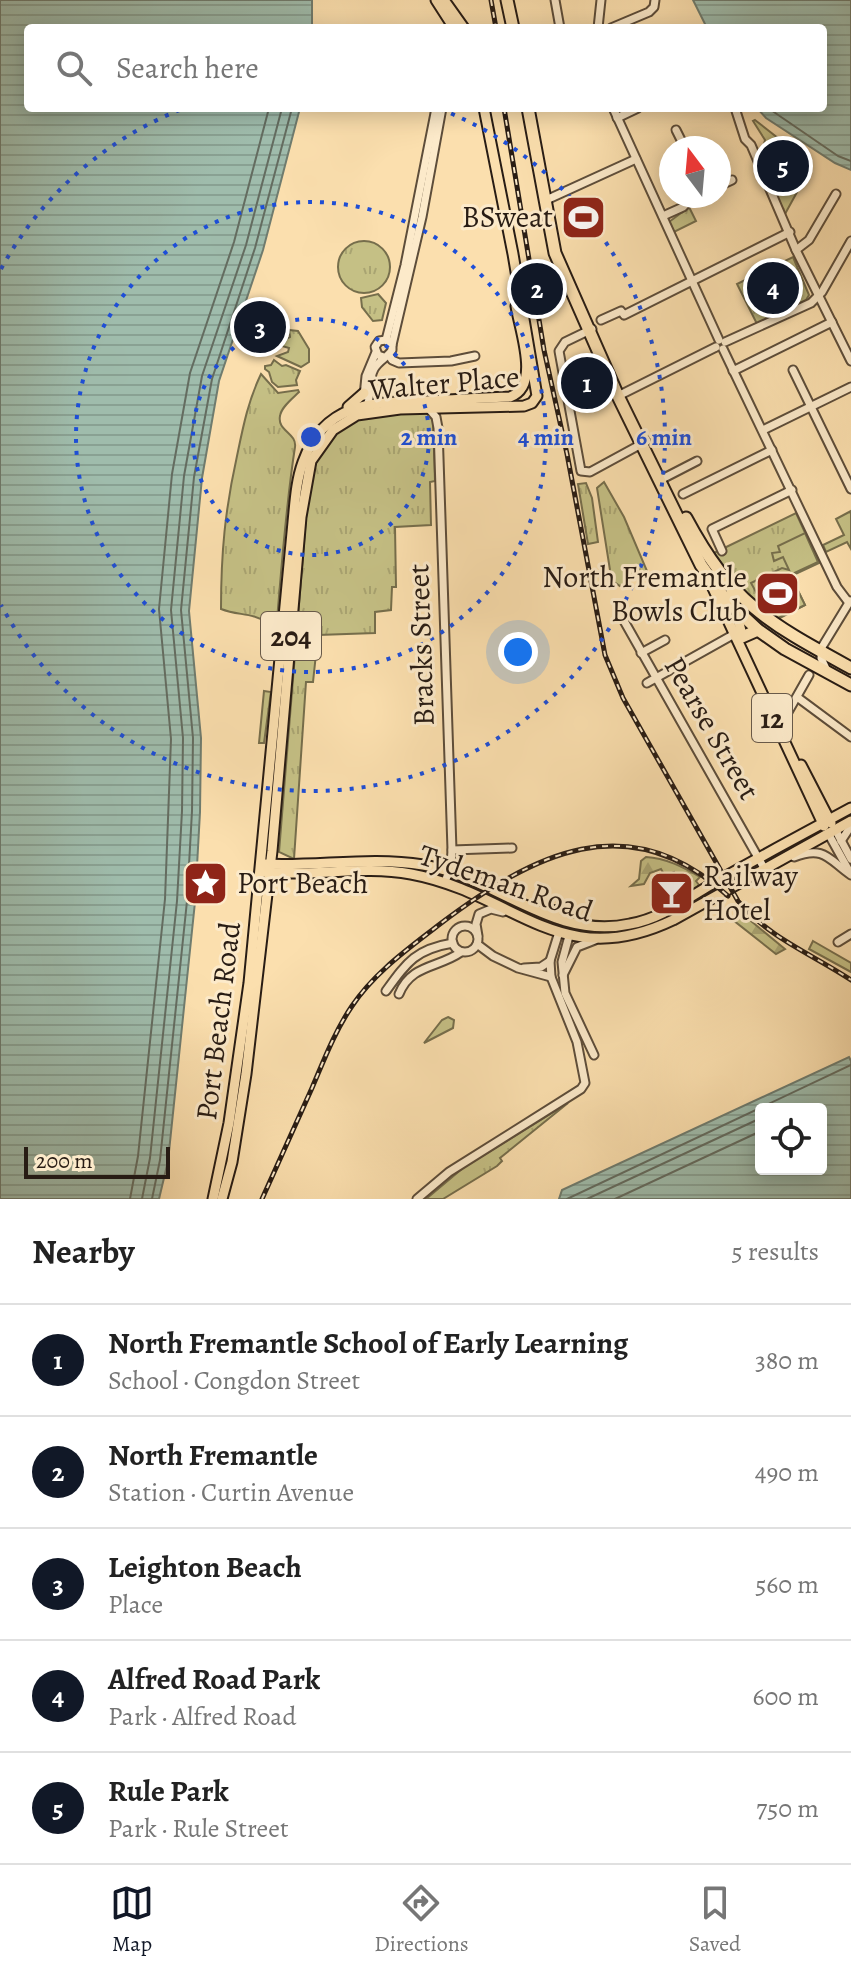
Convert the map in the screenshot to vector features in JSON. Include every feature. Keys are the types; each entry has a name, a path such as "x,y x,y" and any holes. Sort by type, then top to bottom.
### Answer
{"highway":[{"path":"510,0 515,24"},
{"path":"532,112 547,200 562,256 595,326 621,394 706,573 734,610 758,630 802,659 851,685"},
{"path":"644,442 702,547 730,586 762,617 851,668"},
{"path":"739,634 758,630"}],"main road":[{"path":"436,0 455,24"},
{"path":"444,0 456,24"},
{"name":"204","path":"485,112 507,231"},
{"name":"Walter Place","path":"368,404 510,397 521,391 526,383 527,371 507,253 507,231"},
{"name":"Walter Place","path":"357,415 380,410 524,406 536,399 537,383 507,231"},
{"path":"344,412 364,393"},
{"name":"Port Beach Road","path":"222,1199 229,1178 244,1088 266,901 265,868 297,485 303,460 325,427 344,412 368,404"},
{"name":"Port Beach Road","path":"213,1199 235,1091 265,868 305,481 311,461 325,438 357,415"},
{"name":"12","path":"706,573 739,634 816,811 829,826"},
{"name":"12","path":"730,586 739,634"},
{"name":"12","path":"775,721 829,826"},
{"name":"Tydeman Road","path":"265,868 393,861 426,865 564,934 595,940 625,937 660,926 764,868 851,808"},
{"path":"805,833 816,811"},
{"name":"Tydeman Road","path":"265,868 296,872 393,870 447,877 573,924 622,926 661,914 805,833 851,824"},
{"path":"266,901 275,883 296,872"},
{"path":"537,911 570,910"},
{"path":"564,934 574,931 606,932 622,926"}],"street":[{"path":"555,0 559,24"},
{"path":"598,24 601,0"},
{"path":"620,24 649,12 655,0"},
{"path":"357,415 368,404 375,367 386,356 435,112"},
{"path":"389,342 422,217 441,112"},
{"path":"615,112 733,371 837,587 850,601 844,617 821,652 827,673"},
{"path":"617,118 630,112"},
{"path":"736,112 796,250 850,358"},
{"path":"676,130 679,136"},
{"path":"547,200 636,159"},
{"path":"796,250 809,240 836,194"},
{"path":"663,216 681,208"},
{"path":"644,442 590,472 581,471 559,351 565,342 621,311 624,315 790,232"},
{"path":"621,394 804,307 819,295 851,241"},
{"path":"733,371 832,322"},
{"path":"380,410 368,404 364,393 366,376 377,343 389,342"},
{"path":"376,352 399,363 451,361 475,356"},
{"path":"793,370 851,489"},
{"path":"763,430 851,387"},
{"name":"Bracks Street","path":"428,408 436,417 438,428 452,850 447,877"},
{"path":"683,494 772,450"},
{"path":"664,478 697,461"},
{"path":"722,551 712,529 792,490"},
{"name":"Pearse Street","path":"619,612 764,868"},
{"path":"647,683 739,634"},
{"path":"641,653 665,640"},
{"path":"802,659 821,652"},
{"path":"775,721 787,714 809,675"},
{"path":"797,697 851,737"},
{"path":"841,841 851,824"},
{"name":"12","path":"829,826 851,859"},
{"name":"12","path":"829,826 851,875"},
{"path":"452,850 512,848"},
{"path":"764,868 814,852 833,858 851,875"},
{"path":"399,994 418,970 451,960 461,952 471,951 477,940 477,917 487,910 543,926"},
{"path":"453,943 455,932 462,927 472,929 477,940 493,956 518,968 551,977"},
{"path":"518,968 541,967 550,961 564,934"},
{"path":"417,1199 449,1172 581,1089 585,1083 581,1040 565,993 562,962 564,934"},
{"path":"838,942 851,934"},
{"path":"563,975 577,947 595,940"},
{"path":"453,943 461,952"},
{"path":"386,991 405,964 419,953 453,943"},
{"path":"550,961 551,977 581,1040 594,1055"}],"green space":[{"path":"755,120 788,146 798,165 807,167 808,172 785,214 760,160 765,140"},
{"path":"688,208 696,221 674,232 669,222"},
{"path":"364,241 383,248 390,267 383,286 364,293 345,286 338,267 345,248"},
{"path":"793,257 809,295 806,300 757,324 737,284"},
{"path":"378,294 386,303 382,320 373,321 362,307 361,298"},
{"path":"289,330 298,331 309,349 309,362 301,367 277,356 288,352 289,348 282,346 281,342 290,337"},
{"path":"274,360 282,366 300,371 297,385 278,387 272,382 265,366 271,365"},
{"path":"261,374 278,393 299,392 280,416 281,425 293,438 295,447 277,620 268,623 221,609 229,495 246,414"},
{"path":"429,413 433,419 435,481 430,482 431,525 395,527 396,587 392,587 391,610 375,612 375,633 318,635 313,682 306,682 294,859 279,852 309,481 328,441 340,429 369,417"},
{"path":"604,482 624,517 647,571 620,586 614,582 610,570 597,488"},
{"path":"586,483 592,498 598,542 588,544 578,484"},
{"path":"851,511 851,549 847,542 826,552 823,545 844,535 836,519"},
{"path":"796,513 819,563 791,576 805,605 774,621 739,588 714,553"},
{"name":"North Fremantle Bowls Club","path":"805,533 818,562 790,575 805,605 774,620 751,583 782,568 789,570 783,557 774,561 772,553 780,552 778,546"},
{"path":"264,691 271,692 264,743 259,743"},
{"path":"646,857 667,861 687,870 700,877 696,881 699,885 691,892 686,884 682,886 674,872 665,876 661,869 650,873 644,884 631,886 639,879 641,861"},
{"path":"740,912 785,949 776,954 733,920"},
{"path":"813,941 851,963 851,972 809,949"},
{"path":"448,1017 454,1020 453,1028 424,1043 442,1020"},
{"path":"568,1103 500,1158 502,1161 497,1166 443,1199 426,1199 463,1168"}],"water":[{"path":"0,0 312,0 312,24 24,24 24,112 299,112 263,250 219,381 202,478 189,611 201,738 195,902 168,1161 159,1199 0,1199"},
{"path":"693,0 851,0 851,170 835,163 761,112 827,112 827,24 705,24"},
{"path":"849,1057 851,1061 851,1199 559,1199 562,1190"}],"railway":[{"path":"491,0 495,24"},
{"path":"505,112 544,350 605,655 623,698 738,901 777,935 851,980"},
{"path":"262,1199 330,1046 352,1006 371,982 393,962 475,899 510,877 546,860 581,849 617,846 654,852 691,868 728,896"}],"place":[{"name":"Rule Park","path":"783,166"},
{"name":"BSweat","path":"584,217"},
{"name":"Alfred Road Park","path":"773,288"},
{"name":"North Fremantle","path":"537,289"},
{"name":"Leighton Beach","path":"260,327"},
{"name":"North Fremantle School of Early Learning","path":"587,383"},
{"name":"North Fremantle Bowls Club","path":"778,594"},
{"name":"Port Beach","path":"206,883"},
{"name":"Railway Hotel","path":"672,893"}]}
